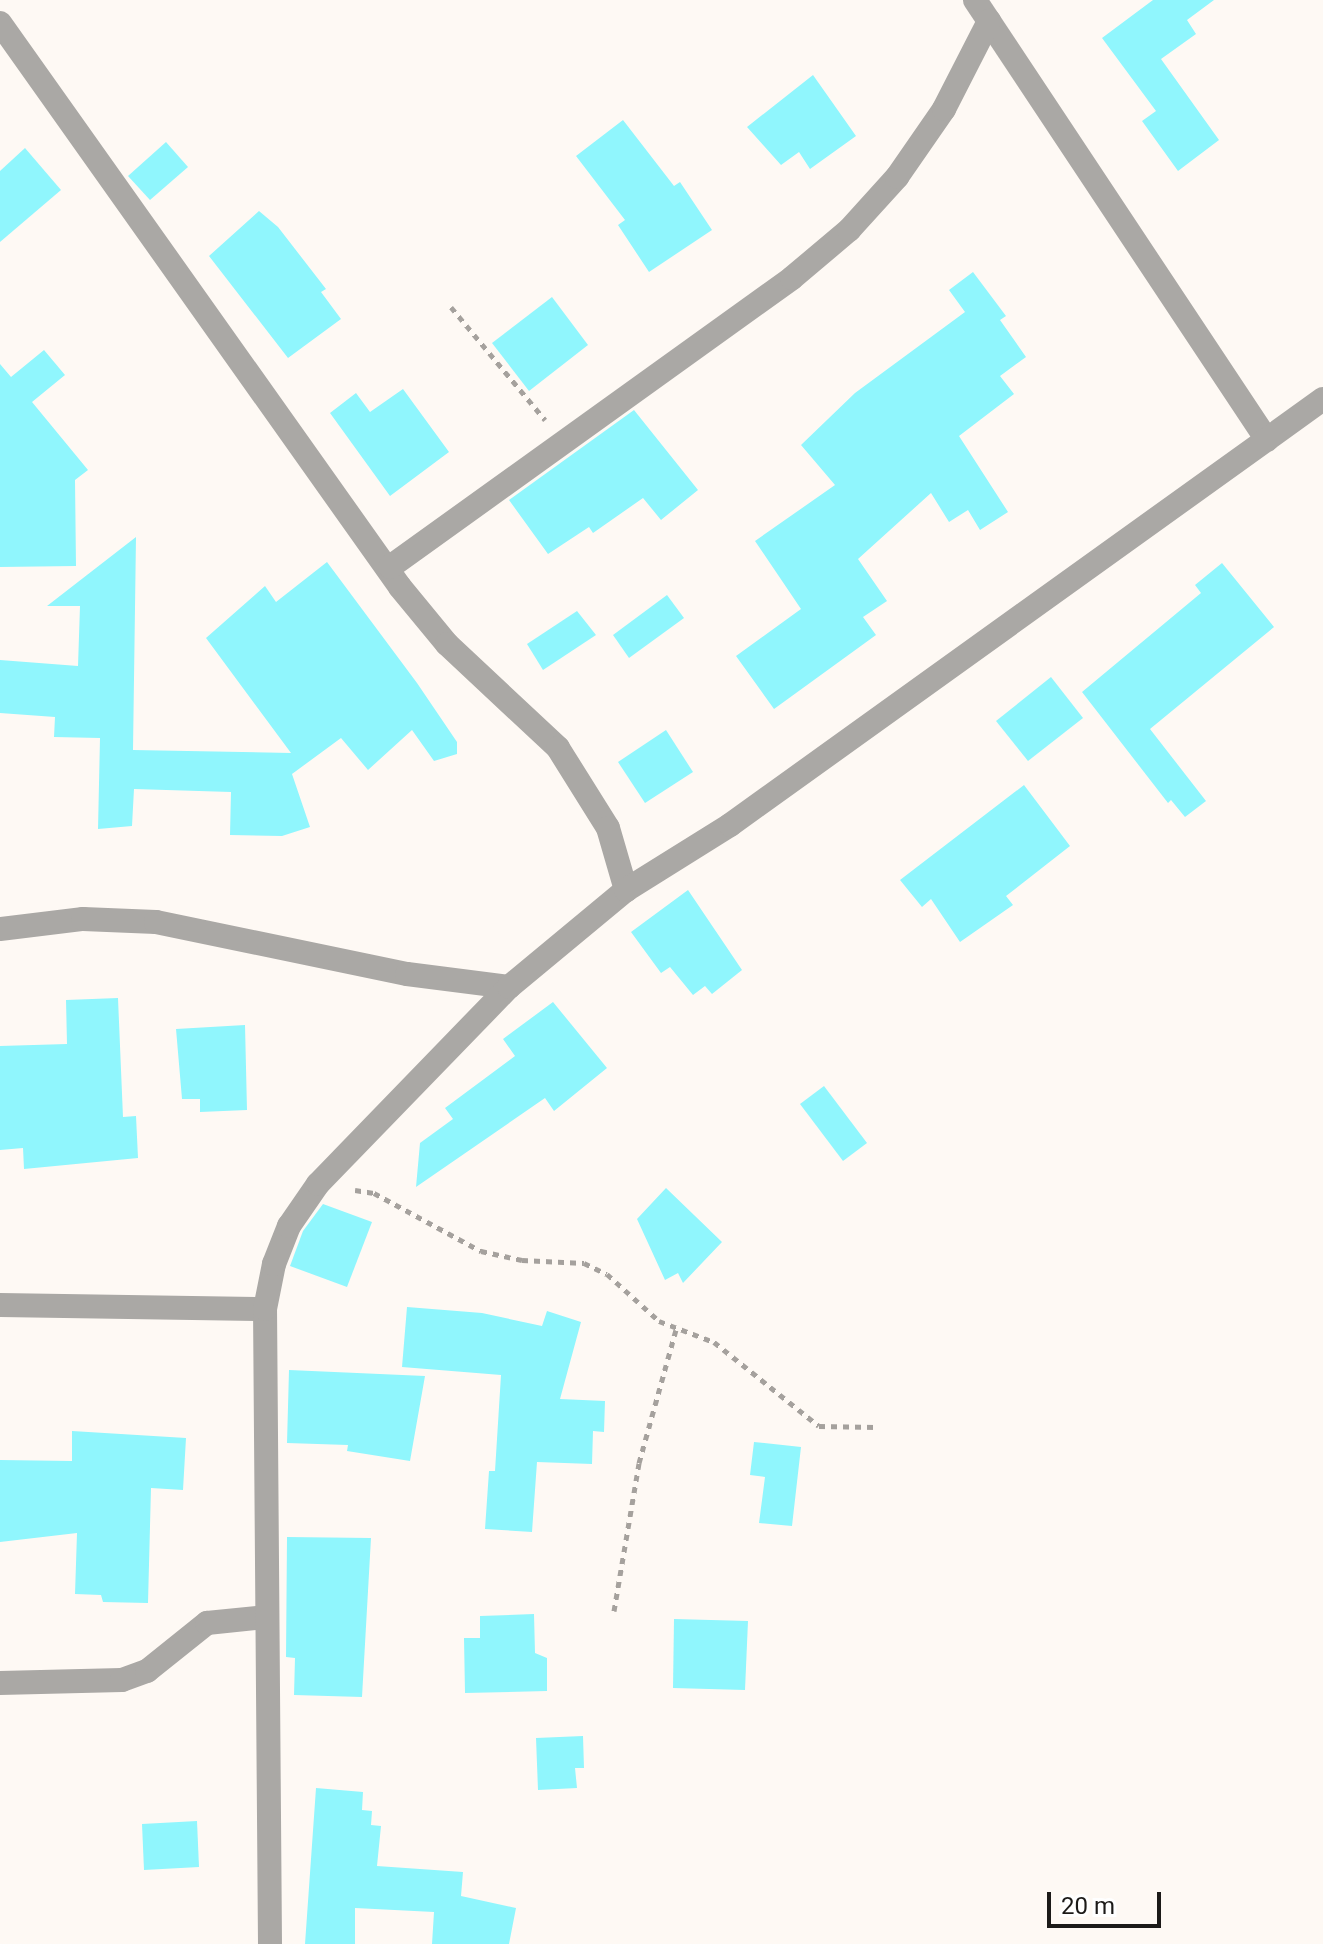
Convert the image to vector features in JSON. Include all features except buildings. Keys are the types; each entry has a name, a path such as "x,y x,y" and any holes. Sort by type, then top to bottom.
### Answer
{"street":[{"path":"975,0 1267,440"},
{"path":"390,567 792,278 849,230 897,177 944,109 989,21"},
{"path":"0,23 390,567 400,587 447,644 558,748 608,828 626,890"},
{"path":"270,1944 265,1309 274,1264 289,1226 318,1184 509,987 626,890 730,825 1323,399"},
{"path":"0,929 83,919 156,922 407,974 509,987"},
{"path":"0,1305 265,1309"},
{"path":"0,1683 122,1680 147,1671 207,1623 266,1617"}],"path":[{"path":"451,307 563,442"},
{"path":"318,1184 374,1193 481,1251 522,1260 584,1263 607,1274 676,1330 714,1342 819,1426 876,1427"},
{"path":"614,1611 639,1463 676,1330"}]}
